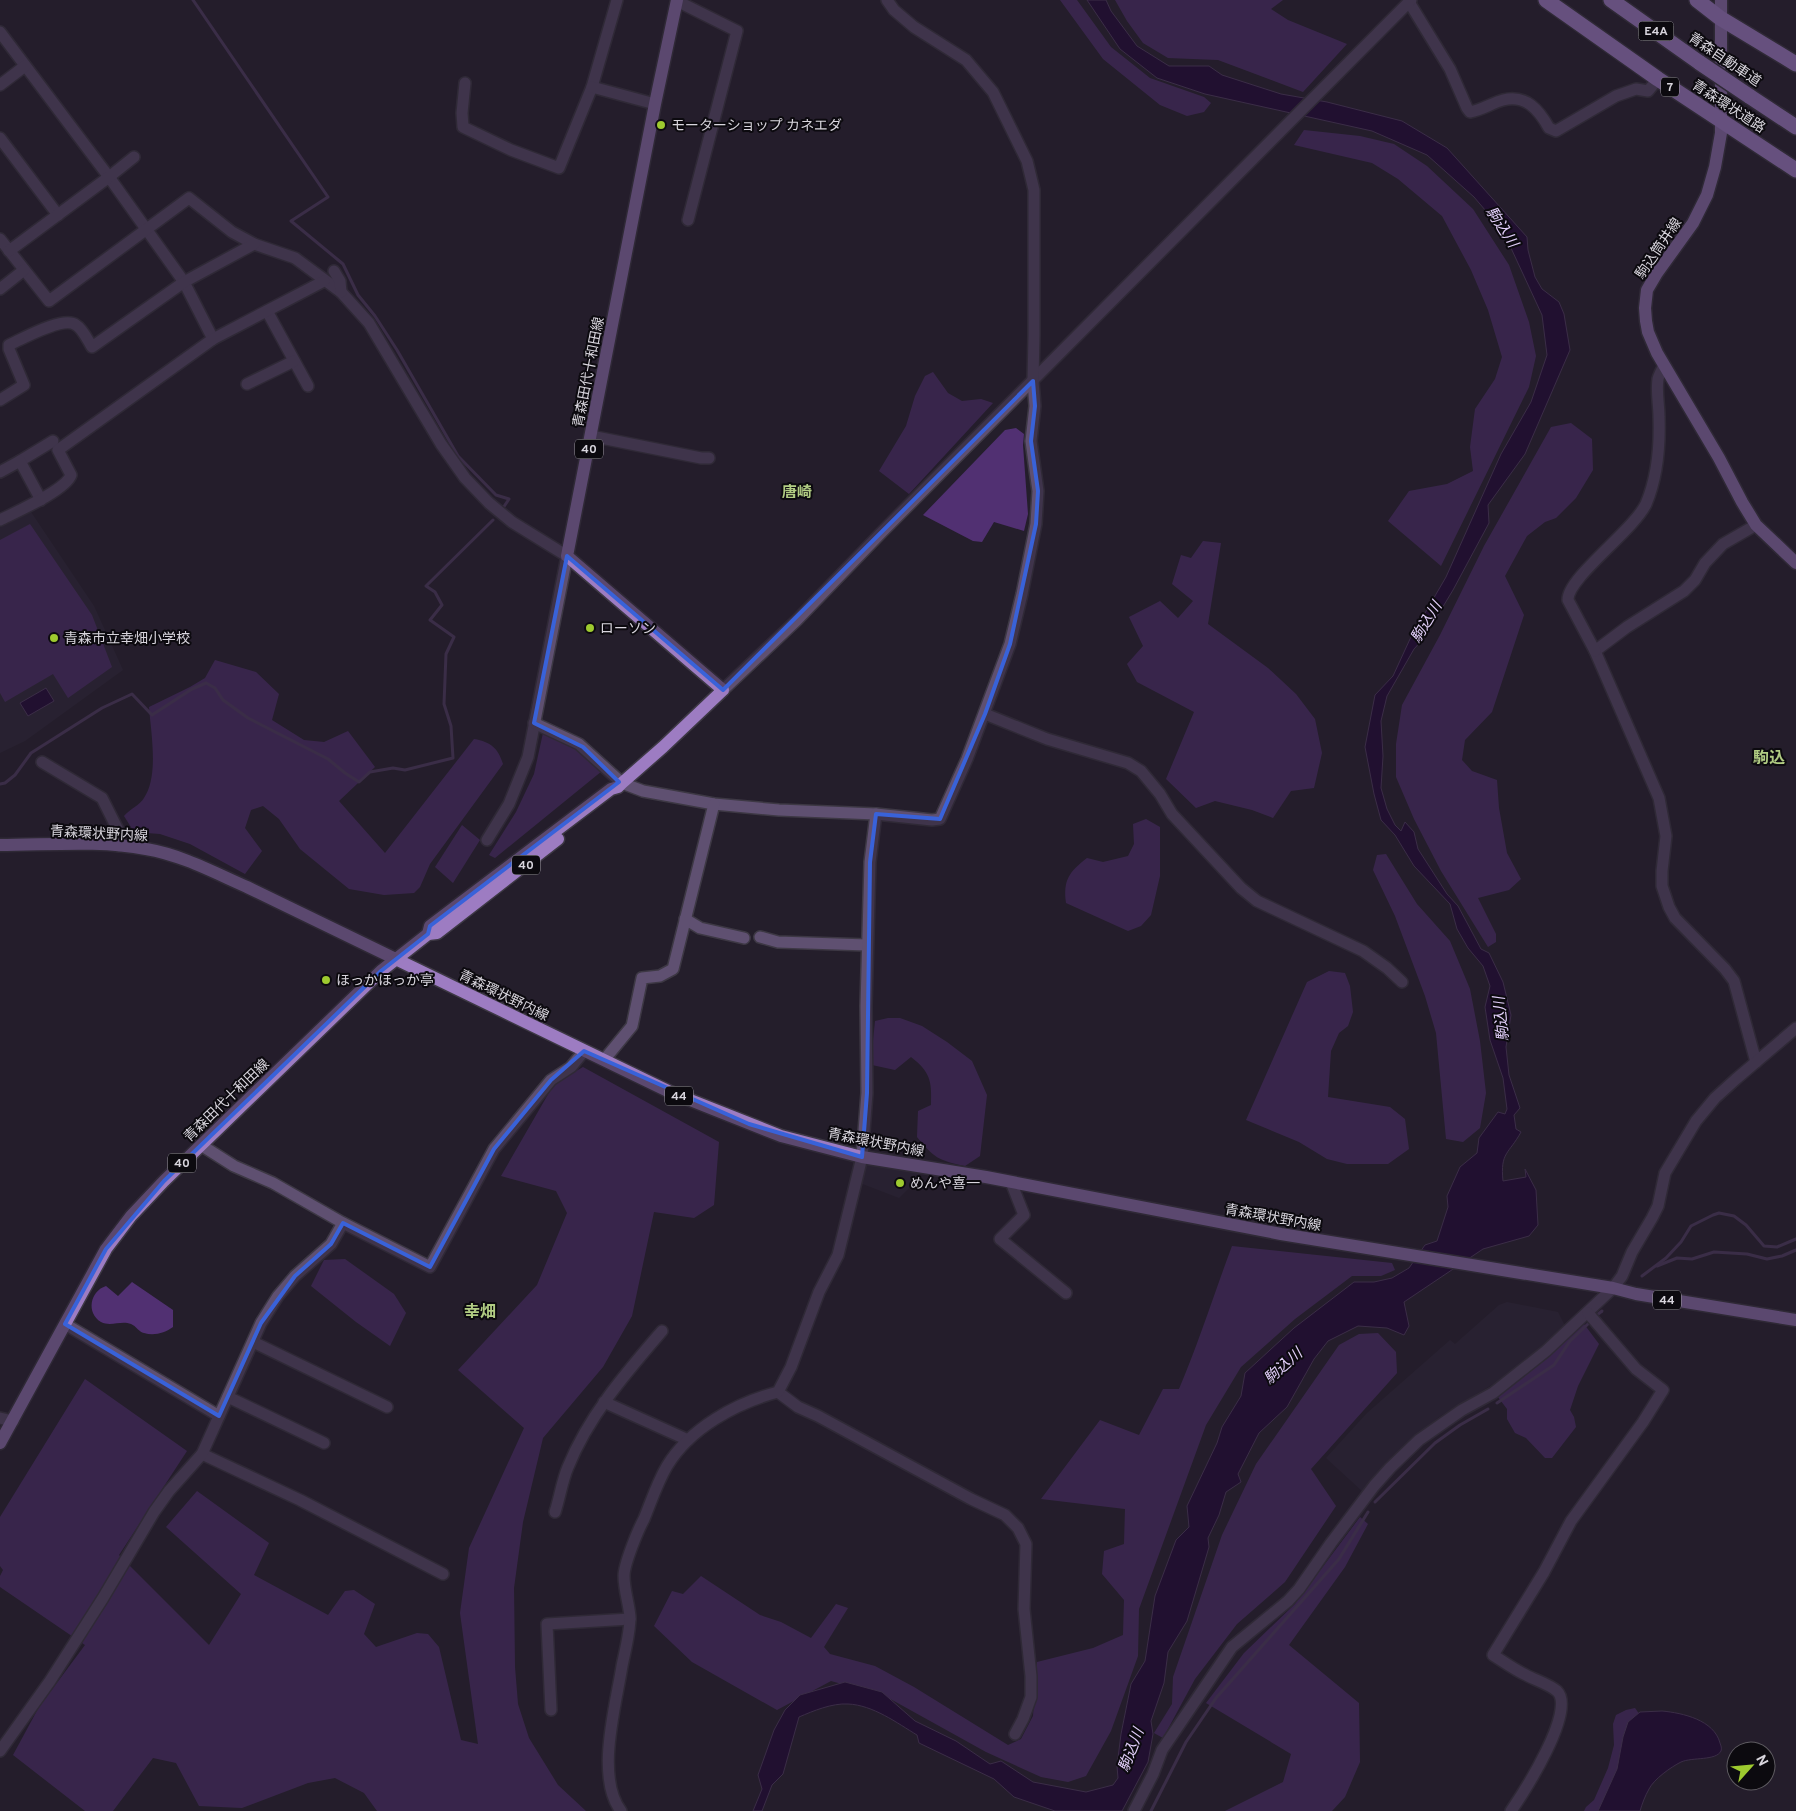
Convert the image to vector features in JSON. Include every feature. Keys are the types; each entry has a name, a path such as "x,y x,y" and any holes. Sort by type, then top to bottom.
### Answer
{"highway":[{"name":"青森環状道路","path":"1546,0 1658,79 1796,170"},
{"name":"青森自動車道","path":"1611,0 1700,63 1796,127"},
{"path":"1697,0 1720,18 1796,64"}],"main road":[{"name":"駒込筒井線","path":"1721,0 1722,121 1720,145 1707,195 1693,223 1647,290 1645,308 1648,332 1664,365 1756,525 1796,563"},
{"name":"青森田代十和田線","path":"567,556 655,104 677,1"},
{"path":"567,556 722,690"},
{"name":"青森田代十和田線","path":"0,1443 106,1249 131,1216 164,1181 332,1018 395,960 428,934 436,933 506,881 615,794 620,785 722,690"},
{"name":"青森環状野内線","path":"0,845 118,846 146,848 177,856 670,1092 781,1136 862,1157 1011,1182 1281,1234 1796,1320"}],"street":[{"path":"465,83 462,113 463,127 511,150 559,168 592,87 617,0"},
{"path":"534,723 583,747 620,785 643,791 714,804 779,810 876,814 932,820 940,818 967,759 1010,644 1036,524 1038,491 1031,441 1035,406 1033,382 1034,190 1027,162 993,92 966,60 914,27 894,10 887,0"},
{"path":"677,1 737,31 688,220"},
{"path":"722,690 797,620 1410,1 1450,69 1470,112 1504,100 1515,98 1525,100 1544,120 1548,128 1556,131 1616,96 1636,89 1648,91 1658,79"},
{"path":"0,32 109,177 184,282 213,339"},
{"path":"0,86 25,66"},
{"path":"592,87 655,104"},
{"path":"0,138 58,215"},
{"path":"9,251 134,157"},
{"path":"0,239 49,301 189,198 232,232 254,244 295,258 341,292 369,324 440,444 465,478 489,503 512,522 567,556 528,757 510,804 487,840"},
{"path":"0,400 24,385 9,349 13,342 54,325 72,323 79,327 92,347 184,282 254,244"},
{"path":"0,289 24,270"},
{"path":"334,272 340,281 341,292"},
{"path":"0,520 40,500 69,481 71,475 58,450 213,339 326,282"},
{"path":"267,311 308,386"},
{"path":"248,384 294,361"},
{"path":"1664,365 1658,378 1660,419 1657,456 1651,488 1645,505 1622,536 1575,582 1568,594 1568,600 1594,651 1659,798 1666,836 1662,886 1669,907 1675,918 1725,969 1734,981 1756,1062"},
{"path":"591,436 709,458"},
{"path":"0,472 53,441"},
{"path":"20,461 40,500"},
{"path":"1594,651 1627,627 1684,591 1695,580 1704,563 1723,544 1756,525"},
{"path":"985,714 1047,739 1128,763 1141,771 1160,794 1172,814 1241,888 1257,901 1363,951 1387,968 1402,982"},
{"path":"42,762 102,798 120,834 118,846"},
{"path":"604,1060 632,1026 642,978 660,976 673,969 714,804"},
{"path":"621,1811 612,1792 609,1765 609,1736 630,1619 624,1575 638,1532 667,1466 688,1440 726,1413 759,1397 778,1392 791,1367 819,1292 838,1255 862,1157 867,1093 866,1006 870,862 876,814"},
{"path":"685,919 700,928 744,938"},
{"path":"760,937 778,942 868,945"},
{"path":"1134,1811 1153,1774 1162,1750 1232,1647 1288,1602 1374,1486 1418,1440 1462,1410 1493,1393 1546,1351 1613,1288 1622,1276 1632,1252 1658,1206 1665,1173 1696,1121 1715,1098 1796,1028"},
{"path":"201,1145 234,1166 273,1183 343,1223 430,1266 494,1150 551,1080 571,1067 584,1051"},
{"path":"1011,1182 1024,1215 1000,1239 1066,1293"},
{"path":"0,1751 103,1598 154,1512 169,1491 202,1454 261,1323 278,1296 295,1276 331,1244 343,1223"},
{"path":"1511,1811 1523,1794 1553,1738 1562,1710 1562,1697 1556,1690 1523,1674 1493,1655 1544,1572 1571,1521 1643,1422 1663,1390 1636,1369 1588,1313"},
{"path":"65,1324 219,1416"},
{"path":"556,1512 567,1469 579,1443 618,1382 662,1330"},
{"path":"253,1342 387,1408"},
{"path":"778,1392 798,1407 971,1499 1005,1515 1018,1528 1026,1544 1024,1609 1031,1676 1031,1697 1024,1719 1014,1734"},
{"path":"228,1397 324,1443"},
{"path":"604,1402 688,1440"},
{"path":"0,1418 13,1421"},
{"path":"202,1454 300,1500 443,1574"},
{"path":"551,1710 547,1624 630,1619"}],"highlighted area":[{"path":"1033,381 1035,406 1031,441 1038,491 1036,524 1010,644 985,714 940,819 876,814 870,862 867,1093 862,1157 749,1124 584,1051 551,1080 494,1149 430,1267 343,1223 331,1244 295,1276 261,1323 219,1416 65,1324 106,1249 164,1181 381,971 428,934 430,926 619,782 583,747 534,723 567,556 723,690"}],"shaded area":[{"path":"1060,0 1077,0 1111,47 1150,78 1204,97 1211,103 1204,112 1187,116 1160,105 1103,59"},
{"path":"1115,0 1283,0 1271,9 1288,20 1347,44 1303,92 1218,60 1168,58 1143,43"},
{"path":"1304,130 1360,136 1394,144 1427,166 1473,209 1509,265 1529,322 1536,356 1529,387 1441,566 1388,521 1409,491 1447,484 1473,471 1470,447 1475,409 1495,379 1502,357 1488,310 1471,270 1442,216 1398,179 1372,163 1294,145"},
{"path":"933,372 948,393 962,401 981,399 993,403 909,494 879,471 906,426 915,396 925,376"},
{"path":"1571,423 1592,439 1593,470 1576,498 1556,518 1545,522 1527,536 1505,576 1524,615 1492,712 1465,740 1462,760 1472,771 1497,780 1499,808 1507,853 1521,879 1509,890 1478,898 1496,934 1496,942 1488,947 1441,871 1414,819 1396,777 1396,744 1402,705 1440,635 1484,546 1551,427"},
{"path":"1016,428 1024,434 1023,445 1028,514 1024,531 994,522 982,542 973,541 923,515 1005,430"},
{"name":"青森市立幸畑小学校","path":"31,512 94,606 123,670 25,741 0,753 0,527"},
{"name":"青森市立幸畑小学校","path":"30,524 92,615 112,667 68,698 53,674 5,702 0,693 0,540"},
{"path":"1203,541 1221,543 1208,624 1268,668 1296,694 1315,719 1322,753 1314,788 1291,791 1273,818 1252,810 1215,801 1196,808 1166,779 1194,712 1137,682 1127,664 1143,646 1129,617 1160,601 1178,618 1193,601 1172,584 1181,555 1191,558"},
{"path":"215,660 256,672 279,694 272,720 304,740 324,742 348,731 375,767 339,801 385,853 474,739 489,744 496,750 503,764 430,864 420,887 414,893 384,895 349,889 300,849 279,819 263,806 251,810 245,828 262,851 245,874 190,844 160,834 134,832 124,816 142,800 149,789 153,754 149,707 205,678"},
{"path":"543,733 578,749 602,771 495,858 489,855 516,812 534,774"},
{"path":"1146,819 1160,827 1160,876 1151,915 1141,926 1128,931 1066,903 1065,888 1072,872 1087,858 1103,862 1128,856 1134,844 1133,824"},
{"path":"462,825 480,840 453,883 435,867"},
{"path":"1386,854 1417,904 1450,941 1470,989 1480,1041 1486,1093 1480,1128 1463,1142 1446,1139 1436,1033 1425,996 1395,916 1373,870 1377,855"},
{"path":"1329,971 1345,973 1350,986 1353,1012 1348,1026 1339,1033 1331,1051 1328,1097 1390,1107 1405,1119 1409,1149 1388,1164 1347,1164 1327,1159 1299,1142 1246,1120 1307,982"},
{"path":"900,1018 922,1026 972,1061 987,1095 980,1156 965,1166 937,1157 917,1137 918,1111 931,1105 929,1077 922,1067 911,1057 895,1070 872,1065 875,1021"},
{"path":"583,1067 719,1142 714,1205 694,1218 654,1212 632,1316 603,1367 543,1438 523,1522 514,1588 515,1667 518,1704 529,1738 558,1785 586,1811 377,1811 364,1793 335,1778 308,1783 242,1808 199,1806 176,1763 153,1758 113,1811 85,1811 13,1755 39,1707 85,1645 0,1587 0,1576 3,1570 0,1566 0,1517 85,1379 187,1451 119,1555 209,1645 241,1594 166,1527 197,1491 269,1543 254,1575 328,1615 345,1591 354,1590 375,1604 364,1634 376,1647 417,1633 428,1634 439,1647 461,1740 478,1744 460,1613 469,1548 524,1428 458,1370 537,1285 567,1213 556,1191 501,1176 554,1084"},
{"path":"864,1164 918,1172 918,1179 899,1198 860,1183"},
{"path":"1232,1246 1392,1263 1395,1270 1381,1276 1352,1276 1295,1319 1241,1367 1206,1425 1139,1609 1138,1656 1111,1731 1086,1776 1068,1782 1041,1777 986,1752 885,1696 831,1681 777,1710 692,1662 654,1626 672,1591 683,1594 701,1576 760,1615 781,1622 811,1638 836,1604 848,1608 824,1647 830,1654 875,1666 914,1687 1008,1745 1021,1739 1033,1716 1037,1662 1093,1648 1123,1635 1124,1600 1102,1574 1104,1551 1124,1544 1125,1509 1041,1499 1100,1420 1139,1435 1163,1389 1179,1389"},
{"path":"345,1259 394,1294 406,1313 390,1346 311,1286 324,1260"},
{"path":"132,1282 173,1310 173,1327 167,1331 148,1334 131,1324 105,1323 96,1318 93,1313 92,1302 96,1292 106,1286 118,1296"},
{"path":"1507,1302 1558,1312 1565,1326 1503,1378 1439,1417 1400,1449 1362,1491 1326,1458 1367,1413 1450,1340 1455,1344 1499,1305"},
{"path":"1584,1324 1599,1344 1578,1386 1570,1410 1576,1427 1552,1458 1545,1458 1526,1438 1515,1433 1507,1419 1507,1409 1498,1397"},
{"path":"1378,1333 1396,1352 1397,1373 1311,1469 1336,1506 1285,1582 1237,1624 1195,1679 1163,1738 1154,1733 1172,1704 1173,1677 1222,1535 1256,1464 1339,1345 1359,1334"},
{"path":"1360,1517 1368,1524 1345,1567 1289,1645 1359,1703 1360,1762 1345,1797 1332,1811 1225,1811 1283,1782 1291,1754 1206,1703 1244,1653 1295,1604"},
{"path":"1635,1708 1647,1725 1612,1811 1584,1811 1594,1800 1608,1768 1614,1745 1613,1724 1616,1715"}],"water":[{"name":"駒込川","path":"1087,0 1106,0 1111,11 1137,46 1169,66 1209,66 1222,75 1281,94 1327,102 1402,121 1447,148 1527,237 1528,250 1535,277 1542,289 1559,302 1564,314 1570,350 1525,454 1488,505 1489,523 1453,590 1424,638 1414,649 1387,696 1381,721 1383,756 1381,788 1387,809 1395,825 1401,831 1405,822 1414,832 1418,849 1447,894 1458,906 1481,949 1489,953 1503,982 1511,1015 1506,1047 1509,1075 1520,1108 1514,1115 1516,1129 1521,1132 1504,1159 1503,1181 1526,1177 1525,1169 1536,1190 1538,1225 1529,1236 1483,1249 1404,1302 1409,1326 1404,1335 1387,1328 1358,1326 1328,1341 1314,1359 1287,1407 1259,1433 1238,1474 1241,1482 1226,1492 1219,1515 1208,1538 1209,1547 1187,1621 1168,1652 1164,1683 1151,1721 1153,1734 1148,1762 1122,1811 1055,1811 1014,1797 994,1779 919,1743 917,1735 893,1720 867,1708 842,1704 829,1706 799,1717 783,1774 772,1785 762,1811 753,1811 762,1789 758,1775 774,1730 785,1710 800,1695 845,1682 882,1692 915,1721 956,1741 990,1764 1001,1761 1033,1782 1086,1792 1113,1785 1118,1778 1117,1766 1121,1734 1131,1684 1145,1661 1155,1596 1176,1540 1189,1527 1187,1506 1217,1443 1222,1427 1241,1396 1245,1373 1294,1328 1354,1282 1374,1282 1392,1278 1409,1268 1425,1245 1437,1241 1448,1207 1447,1196 1460,1167 1477,1153 1479,1138 1498,1112 1505,1114 1507,1109 1503,1078 1490,1040 1485,1007 1490,986 1483,966 1468,948 1457,929 1450,904 1414,866 1395,835 1381,820 1365,747 1375,695 1393,676 1410,639 1446,577 1501,454 1531,402 1547,355 1542,315 1511,248 1497,224 1474,197 1427,155 1372,131 1205,94 1157,78 1120,49"},
{"path":"46,688 54,701 28,716 20,703"},
{"path":"1662,1711 1688,1716 1705,1723 1717,1735 1721,1751 1709,1758 1681,1762 1668,1770 1651,1785 1640,1811 1598,1811 1617,1769 1628,1722 1640,1712"}],"waterway":[{"path":"193,0 328,197 291,221 343,264 358,295 375,316 397,350 458,456 496,495 509,499 503,508"},
{"path":"0,784 5,783 15,775 31,753 102,708 132,694 152,715 192,689 206,683 215,688 223,700 248,718 328,759 359,782 370,772 393,768 405,770 453,758 451,726 444,704 446,654 454,637 430,620 442,605 435,592 426,586 493,520"},
{"path":"1642,1276 1666,1258 1681,1242 1691,1226 1719,1213 1734,1216 1746,1225 1764,1246 1777,1247 1796,1239"},
{"path":"1657,1266 1677,1258 1692,1259 1714,1252 1747,1254 1767,1259 1782,1256 1796,1250"},
{"path":"1597,1315 1602,1311"},
{"path":"1497,1403 1554,1365 1570,1341 1589,1323"},
{"path":"1375,1502 1435,1443 1460,1425 1488,1409"},
{"path":"1151,1811 1186,1742 1216,1698 1339,1559 1368,1512"}],"place":[{"name":"モーターショップ カネエダ","path":"661,125"},
{"name":"ローソン","path":"590,628"},
{"name":"青森市立幸畑小学校","path":"54,638"},
{"name":"ほっかほっか亭","path":"326,980"},
{"name":"めんや喜一","path":"900,1183"}],"district":[{"name":"唐崎","path":"797,492"},
{"name":"駒込","path":"1769,757"},
{"name":"幸畑","path":"480,1311"}]}
